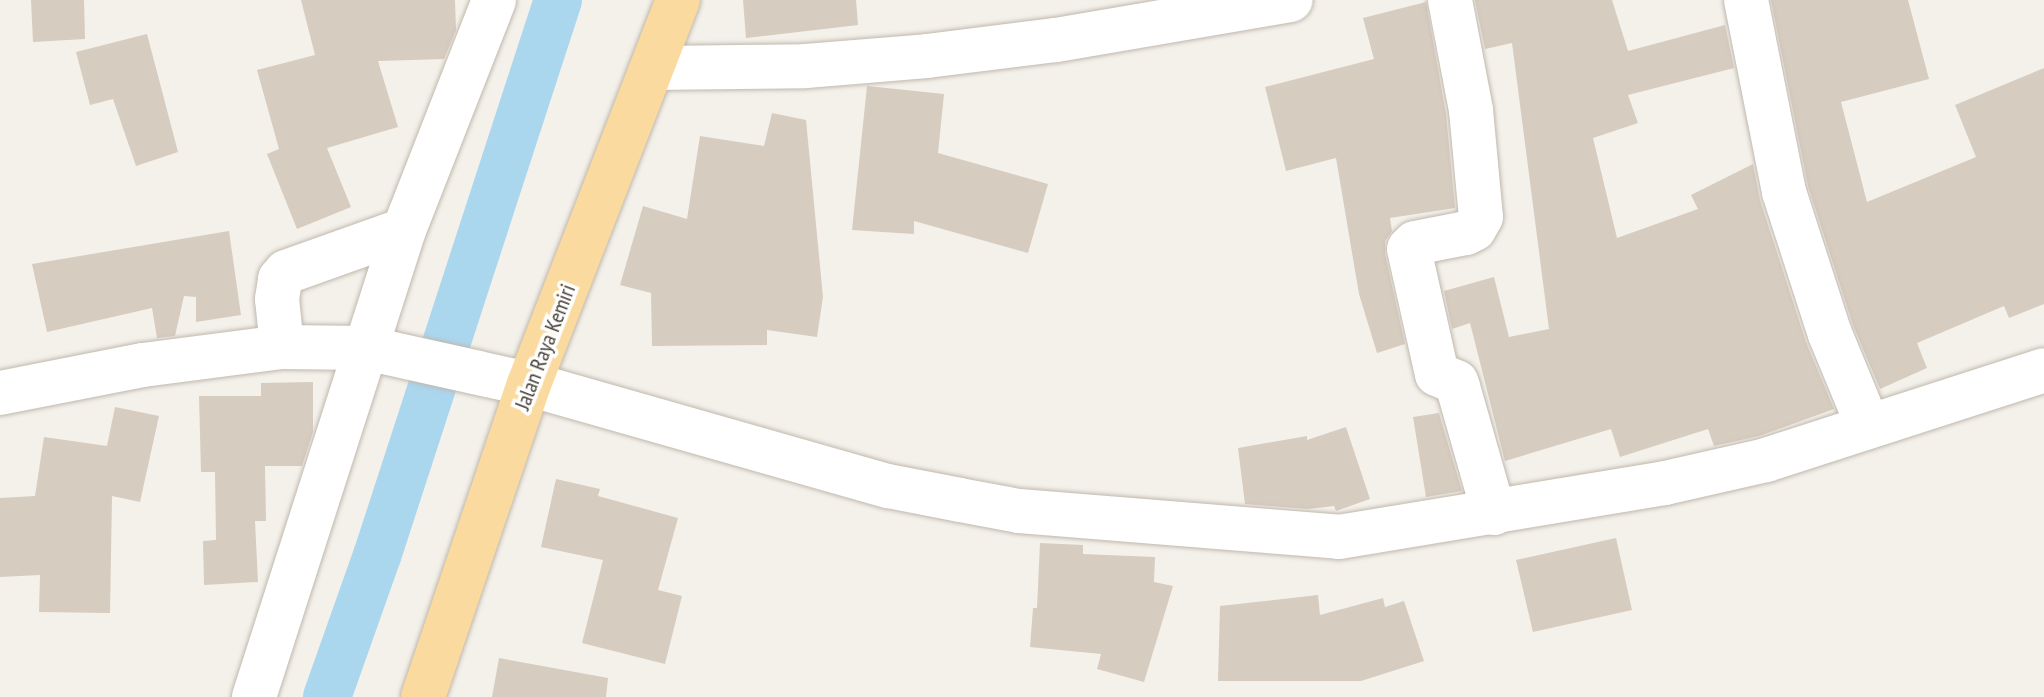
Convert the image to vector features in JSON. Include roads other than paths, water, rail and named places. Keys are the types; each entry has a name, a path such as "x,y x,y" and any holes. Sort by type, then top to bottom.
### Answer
{"main road":[{"name":"Jalan Raya Kemiri","path":"423,697 512,380 653,68 678,0"}],"street":[{"path":"254,697 375,350 404,230 494,0"},
{"path":"653,68 806,66 927,56 1056,40 1291,0"},
{"path":"1450,0 1471,110 1481,217 1474,229 1466,233 1415,243 1409,249 1437,374 1456,382 1494,513"},
{"path":"1746,0 1784,192 1830,334 1868,426"},
{"path":"282,347 277,299 280,279 286,272 404,230"},
{"path":"0,393 143,365 282,347 375,350 512,380 888,486 1019,511 1339,537 1665,483 1752,463 2044,370"}],"waterway":[{"path":"327,697 377,556 558,0"}]}
